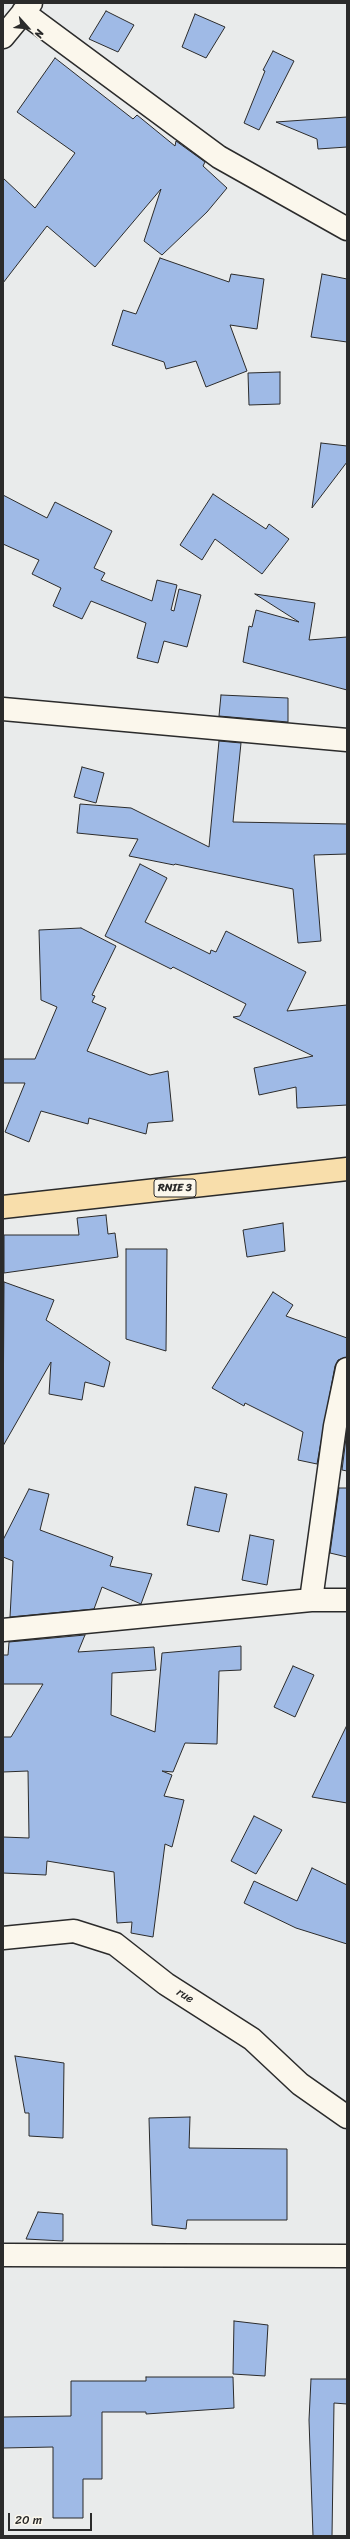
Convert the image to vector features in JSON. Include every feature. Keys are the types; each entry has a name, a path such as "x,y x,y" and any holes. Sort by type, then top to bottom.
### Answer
{"highway":[{"name":"RNIE 3","path":"3,1207 347,1169"}],"street":[{"path":"3,37 27,8 219,157 347,229"},
{"path":"3,709 347,740"},
{"path":"311,1600 335,1426 347,1369"},
{"path":"3,1630 311,1600 347,1600"},
{"name":"rue","path":"3,1938 74,1931 115,1944 166,1984 252,2039 300,2084 347,2117"},
{"path":"3,2255 347,2256"}],"building":[{"path":"106,11 134,25 118,52 89,39"},
{"path":"195,14 225,27 206,58 182,47"},
{"path":"273,51 294,61 259,130 244,123 265,71 263,70"},
{"path":"55,58 133,119 137,115 175,146 176,141 205,162 203,166 227,188 207,212 162,255 144,241 161,189 95,267 47,226 3,283 3,178 35,208 75,153 17,112"},
{"path":"347,117 347,147 318,149 317,139 276,122"},
{"path":"160,258 229,282 231,274 264,279 257,329 230,325 247,371 206,387 196,361 166,369 164,362 112,345 123,310 136,314"},
{"path":"322,274 347,279 347,342 311,337"},
{"path":"280,372 280,404 249,405 248,373"},
{"path":"321,443 347,446 347,462 312,508"},
{"path":"213,494 266,529 269,524 289,539 262,574 215,539 202,560 180,545"},
{"path":"3,495 47,518 55,502 112,531 94,568 105,573 101,580 152,601 157,580 177,585 171,610 174,611 179,589 201,595 187,647 164,641 158,663 137,658 146,623 91,601 82,619 53,606 61,588 32,574 39,560 3,544"},
{"path":"255,594 315,603 309,640 347,637 347,690 243,662 249,626 252,627 256,610 299,622"},
{"path":"221,695 288,698 288,722 219,716"},
{"path":"219,741 241,743 233,822 347,824 347,854 314,855 321,941 298,943 293,889 175,864 129,856 138,839 77,833 80,804 131,808 209,847"},
{"path":"82,767 104,773 96,803 74,797"},
{"path":"140,864 167,878 145,922 210,954 211,950 216,952 226,931 306,972 287,1011 347,1005 347,1105 297,1108 296,1087 259,1095 254,1068 313,1056 233,1017 240,1016 246,1004 173,967 171,969 105,936"},
{"path":"81,928 116,946 92,995 95,996 92,1002 106,1008 87,1051 150,1075 168,1071 173,1121 148,1123 146,1134 89,1118 88,1124 41,1111 29,1142 5,1132 25,1083 3,1083 3,1059 35,1059 57,1007 41,1000 39,930"},
{"path":"106,1215 108,1234 115,1233 118,1257 4,1273 4,1235 79,1235 77,1218"},
{"path":"283,1223 285,1251 247,1257 243,1230"},
{"path":"126,1249 167,1249 166,1351 126,1339"},
{"path":"4,1282 54,1300 46,1320 110,1362 104,1387 85,1382 82,1400 49,1394 51,1362 3,1446"},
{"path":"273,1292 293,1305 286,1316 347,1338 347,1357 338,1360 335,1366 317,1464 298,1460 303,1432 245,1403 244,1406 212,1388"},
{"path":"347,1430 347,1471 342,1470"},
{"path":"195,1487 227,1494 219,1532 187,1525"},
{"path":"339,1488 347,1488 347,1557 330,1553"},
{"path":"29,1489 49,1494 40,1530 113,1557 110,1566 152,1574 141,1604 102,1587 94,1609 10,1617 13,1561 3,1557 3,1540"},
{"path":"250,1535 274,1540 267,1585 242,1580"},
{"path":"85,1635 78,1652 154,1647 156,1670 112,1673 111,1715 155,1732 162,1653 241,1646 241,1670 219,1671 217,1744 185,1743 173,1772 162,1771 172,1775 164,1796 184,1800 172,1847 165,1844 153,1937 131,1933 132,1922 117,1923 114,1872 47,1861 46,1875 3,1873 3,1837 29,1838 28,1771 3,1772 3,1737 11,1737 43,1684 3,1684 3,1655 8,1655 9,1642"},
{"path":"293,1666 314,1675 295,1717 274,1707"},
{"path":"347,1725 347,1803 312,1797"},
{"path":"254,1816 282,1830 256,1874 231,1861"},
{"path":"312,1868 347,1885 347,1944 296,1928 244,1903 254,1881 297,1901"},
{"path":"15,2056 64,2063 63,2138 29,2136 29,2113 25,2113"},
{"path":"190,2117 189,2148 287,2149 287,2220 187,2220 186,2229 152,2225 149,2118"},
{"path":"38,2212 63,2214 63,2241 26,2239"},
{"path":"234,2321 268,2325 265,2376 233,2374"},
{"path":"146,2377 233,2377 234,2408 146,2414 146,2412 102,2412 102,2479 83,2479 83,2518 53,2518 53,2447 3,2448 3,2417 71,2416 71,2381 146,2381"},
{"path":"311,2379 347,2379 347,2404 334,2403 332,2536 313,2536 309,2420"}]}
